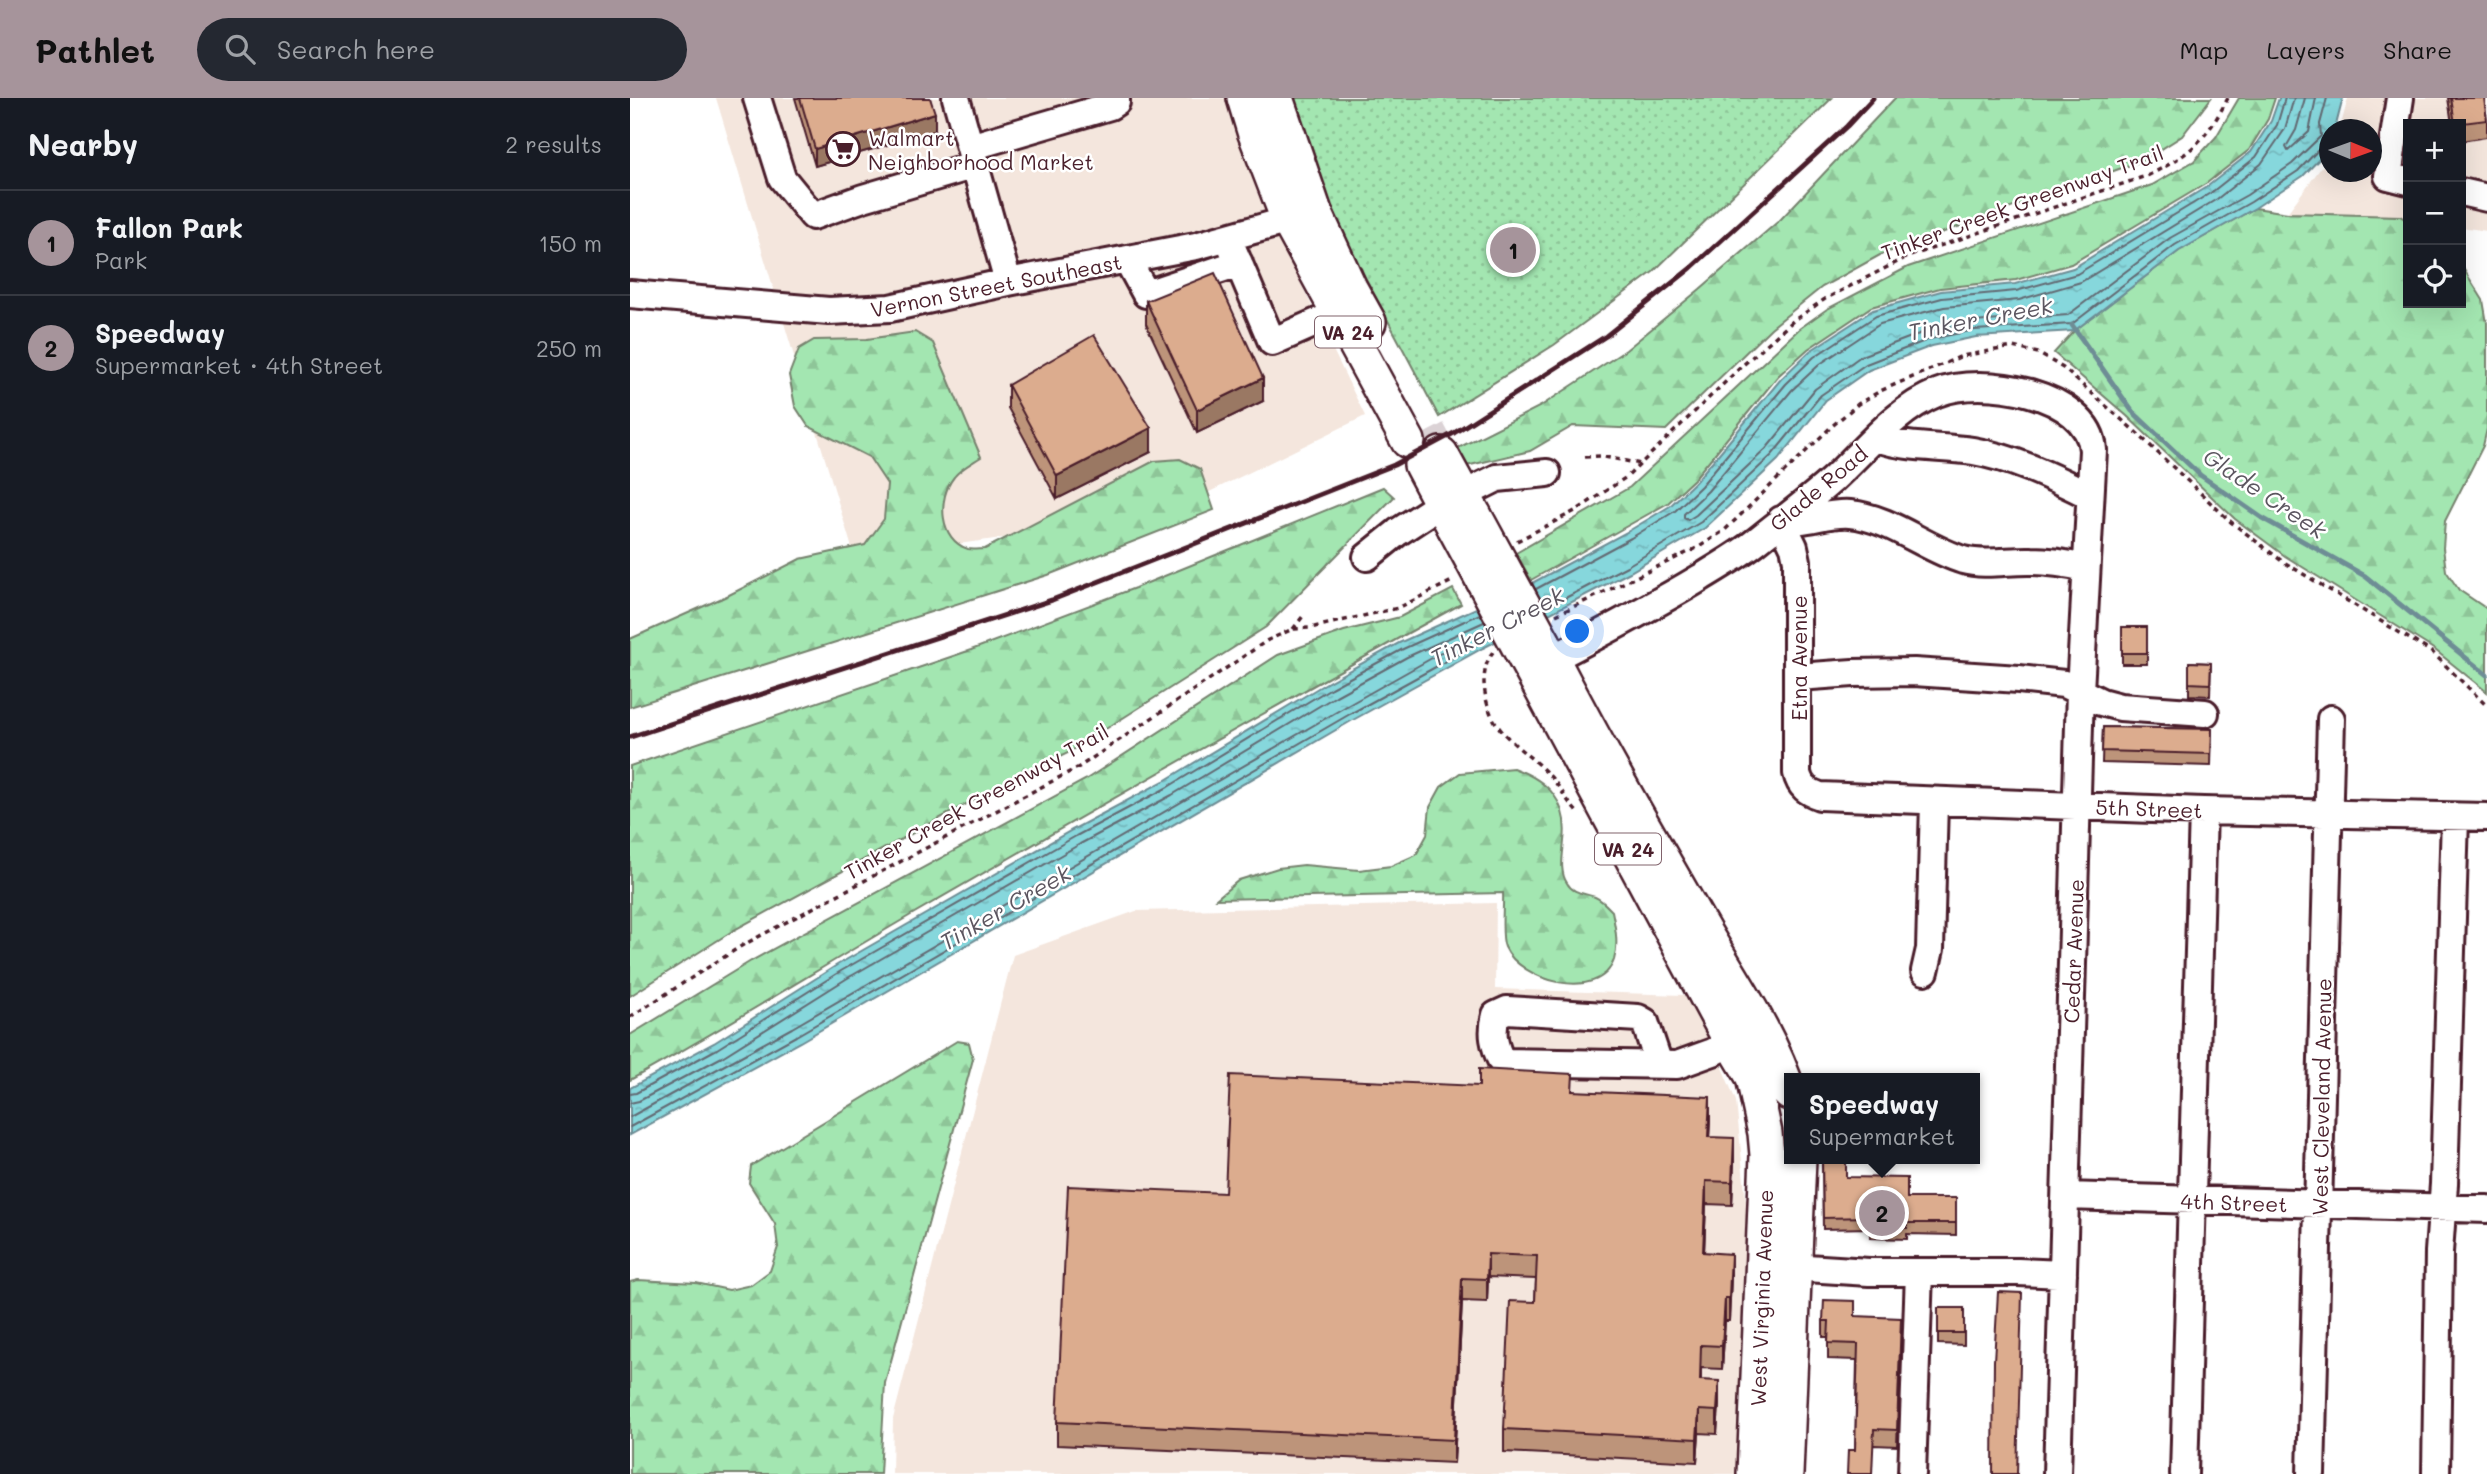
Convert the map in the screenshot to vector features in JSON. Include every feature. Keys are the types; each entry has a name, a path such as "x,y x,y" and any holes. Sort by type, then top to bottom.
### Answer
{"main road":[{"name":"VA 24","path":"1244,98 1254,131 1302,217 1350,288 1425,448 1458,510"},
{"name":"VA 24","path":"1276,98 1302,217 1338,313 1425,448"},
{"name":"West Virginia Avenue","path":"1458,510 1540,652 1747,1034 1779,1064 1784,1078"},
{"name":"West Virginia Avenue","path":"1747,1034 1765,1133 1778,1267 1786,1474"},
{"name":"West Virginia Avenue","path":"1754,1474 1778,1267 1798,1164"}],"street":[{"path":"757,98 782,178 813,216 1110,106 1116,102 1116,98"},
{"path":"956,98 1008,282"},
{"path":"2400,98 2388,176 2403,180"},
{"path":"2466,193 2487,198"},
{"name":"Vernon Street Southeast","path":"630,294 761,306 860,311 890,308 1228,238 1302,217"},
{"path":"1228,238 1272,342 1338,313"},
{"path":"1127,259 1146,295 1239,263"},
{"name":"Glade Road","path":"1540,652 1658,604 1751,545 1831,481 1921,400 1941,391 1964,386 1991,385 2015,389 2061,407 2082,422 2088,430"},
{"name":"Cedar Avenue","path":"2057,1474 2080,691 2093,450 2088,430"},
{"path":"1877,438 1895,444 1944,447 2013,461 2089,495"},
{"path":"1367,557 1398,532 1458,510 1497,478 1547,472"},
{"path":"1781,520 1801,522 1848,514 1885,523 1966,561 2040,561 2085,568"},
{"name":"Etna Avenue","path":"1781,520 1794,547 1797,561 1797,773 1803,787 1812,793"},
{"path":"1798,677 1914,672 2064,684 2101,702 2120,707 2205,713"},
{"name":"West Cleveland Avenue","path":"2311,1474 2331,719"},
{"name":"5th Street","path":"1812,793 1820,796 1934,802 2487,817"},
{"path":"1925,971 1930,949 1934,802"},
{"path":"2184,1474 2203,811"},
{"path":"2436,1474 2439,1265 2455,817"},
{"path":"1659,1064 1644,1022 1638,1018 1507,1010 1496,1015 1493,1028 1494,1047 1502,1062 1678,1065 1691,1062 1747,1034"},
{"name":"4th Street","path":"2066,1196 2487,1209"},
{"path":"1778,1267 1869,1272 2063,1274"},
{"path":"1912,1474 1919,1272"}],"path":[{"name":"Tinker Creek Greenway Trail","path":"1510,544 1577,510 1628,477 1744,365 1793,321 1825,299 1907,257 2161,169 2190,153 2228,98"},
{"path":"1585,457 1614,458 1640,464"},
{"name":"Tinker Creek Greenway Trail","path":"630,1017 743,946 1079,766 1268,640 1293,629 1310,628 1398,608 1456,579"},
{"path":"1293,629 1304,615"}],"shaded area":[{"path":"716,98 1227,98 1258,195 1365,416 1158,517 855,558"},
{"path":"2348,98 2487,98 2487,231 2466,228 2466,119 2403,119 2403,217 2287,213 2319,170 2319,182 2382,182 2382,119 2343,119"},
{"path":"1496,903 1495,989 1684,995 1706,1029 1736,1101 1747,1212 1737,1474 892,1474 893,1419 1013,955 1136,911"}],"green space":[{"path":"1292,98 1832,98 1653,272 1554,345 1439,417 1339,228 1317,174"},
{"path":"1895,98 2211,98 2182,136 2144,160 1880,255 1822,287 1771,328 1666,430 1573,426 1530,451 1466,466 1458,448 1541,406 1626,350 1781,219"},
{"path":"2239,98 2275,98 2268,119 2249,150 2207,183 2071,264 2016,280 1940,288 1871,307 1808,349 1778,376 1694,479 1668,503 1531,580 1516,553 1630,487 1799,329 1827,309 1908,267 2152,185 2194,161 2216,137"},
{"path":"2255,208 2288,213 2400,216 2403,218 2403,308 2466,308 2466,273 2483,300 2487,323 2487,429 2483,446 2445,521 2443,548 2446,571 2459,590 2487,609 2487,692 2435,650 2285,556 2235,519 2127,416 2054,353 2074,331 2179,251"},
{"path":"915,332 933,343 981,457 957,474 945,496 943,507 946,528 958,544 968,549 985,549 1154,461 1180,459 1200,469 1214,510 1048,575 630,707 630,639 729,595 800,559 865,545 884,519 887,484 869,457 808,426 795,406 789,375 799,349 814,340 867,339"},
{"path":"1383,487 1394,497 1266,627 1068,753 983,795 734,930 630,996 630,766 971,650 1135,588"},
{"path":"1453,589 1461,604 1043,839 630,1080 630,1035 751,961 1085,780 1278,655 1344,631 1400,617"},
{"path":"1513,768 1536,779 1559,803 1565,827 1562,868 1567,883 1576,891 1598,898 1612,911 1616,941 1614,960 1606,973 1593,981 1577,984 1560,982 1542,977 1513,959 1505,947 1502,929 1503,893 1216,899 1239,880 1278,868 1304,865 1359,870 1391,866 1416,855 1427,835 1430,807 1441,787 1460,773"},
{"path":"957,1041 969,1043 973,1059 885,1383 880,1474 630,1474 630,1282 638,1280 696,1283 729,1290 751,1285 770,1271 778,1247 775,1224 749,1183 751,1166"}],"water":[{"name":"Tinker Creek","path":"2279,98 2343,98 2338,119 2319,119 2319,159 2303,176 2255,208 2179,251 2074,331 1976,337 1932,346 1869,370 1826,400 1778,460 1705,528 1630,572 1483,648 1353,720 800,1042 630,1135 630,1088 714,1043 837,965 1072,830 1164,781 1328,682 1399,643 1534,582 1670,506 1696,481 1781,379 1810,351 1873,310 1941,291 2015,284 2073,268 2208,186 2251,152 2271,121"}],"building":[{"name":"Walmart Neighborhood Market","path":"800,98 930,98 935,113 815,149"},
{"path":"2451,98 2484,98 2487,120 2466,123 2466,119 2454,119"},
{"path":"1215,273 1263,378 1197,410 1146,301"},
{"path":"1094,335 1151,428 1057,476 1008,385"},
{"path":"2122,627 2147,627 2147,653 2122,653"},
{"path":"2189,662 2211,663 2210,684 2189,683"},
{"path":"2103,727 2212,729 2211,754 2102,751"},
{"path":"1479,1069 1573,1074 1572,1091 1710,1097 1708,1137 1734,1138 1732,1182 1706,1181 1703,1252 1731,1254 1729,1298 1725,1298 1722,1346 1701,1345 1700,1380 1719,1381 1717,1411 1699,1410 1697,1439 1504,1429 1510,1301 1535,1302 1537,1256 1488,1254 1487,1279 1462,1278 1454,1440 1057,1422 1068,1186 1225,1193 1230,1075 1479,1086"},
{"path":"1822,1164 1846,1164 1846,1177 1907,1178 1907,1198 1956,1198 1956,1223 1907,1223 1907,1228 1870,1227 1870,1217 1823,1218"},
{"path":"1998,1292 2022,1293 2017,1474 1993,1474 1994,1361"},
{"path":"1824,1300 1855,1301 1855,1316 1901,1318 1897,1430 1874,1429 1872,1474 1847,1474 1848,1450 1855,1450 1858,1344 1828,1343 1829,1321 1823,1321"},
{"path":"1938,1308 1964,1308 1964,1333 1938,1333"}],"waterway":[{"name":"Glade Creek","path":"2072,325 2132,411 2200,475 2262,518 2365,576 2487,675"}],"tunnel":[{"path":"1429,431 1441,454"}],"railway":[{"path":"630,737 1052,600 1394,465 1454,433 1606,336 1691,268 1847,126 1873,98"}],"place":[{"name":"Walmart Neighborhood Market","path":"843,149"},
{"name":"Fallon Park","path":"1513,250"},
{"name":"Speedway","path":"1882,1213"}]}
